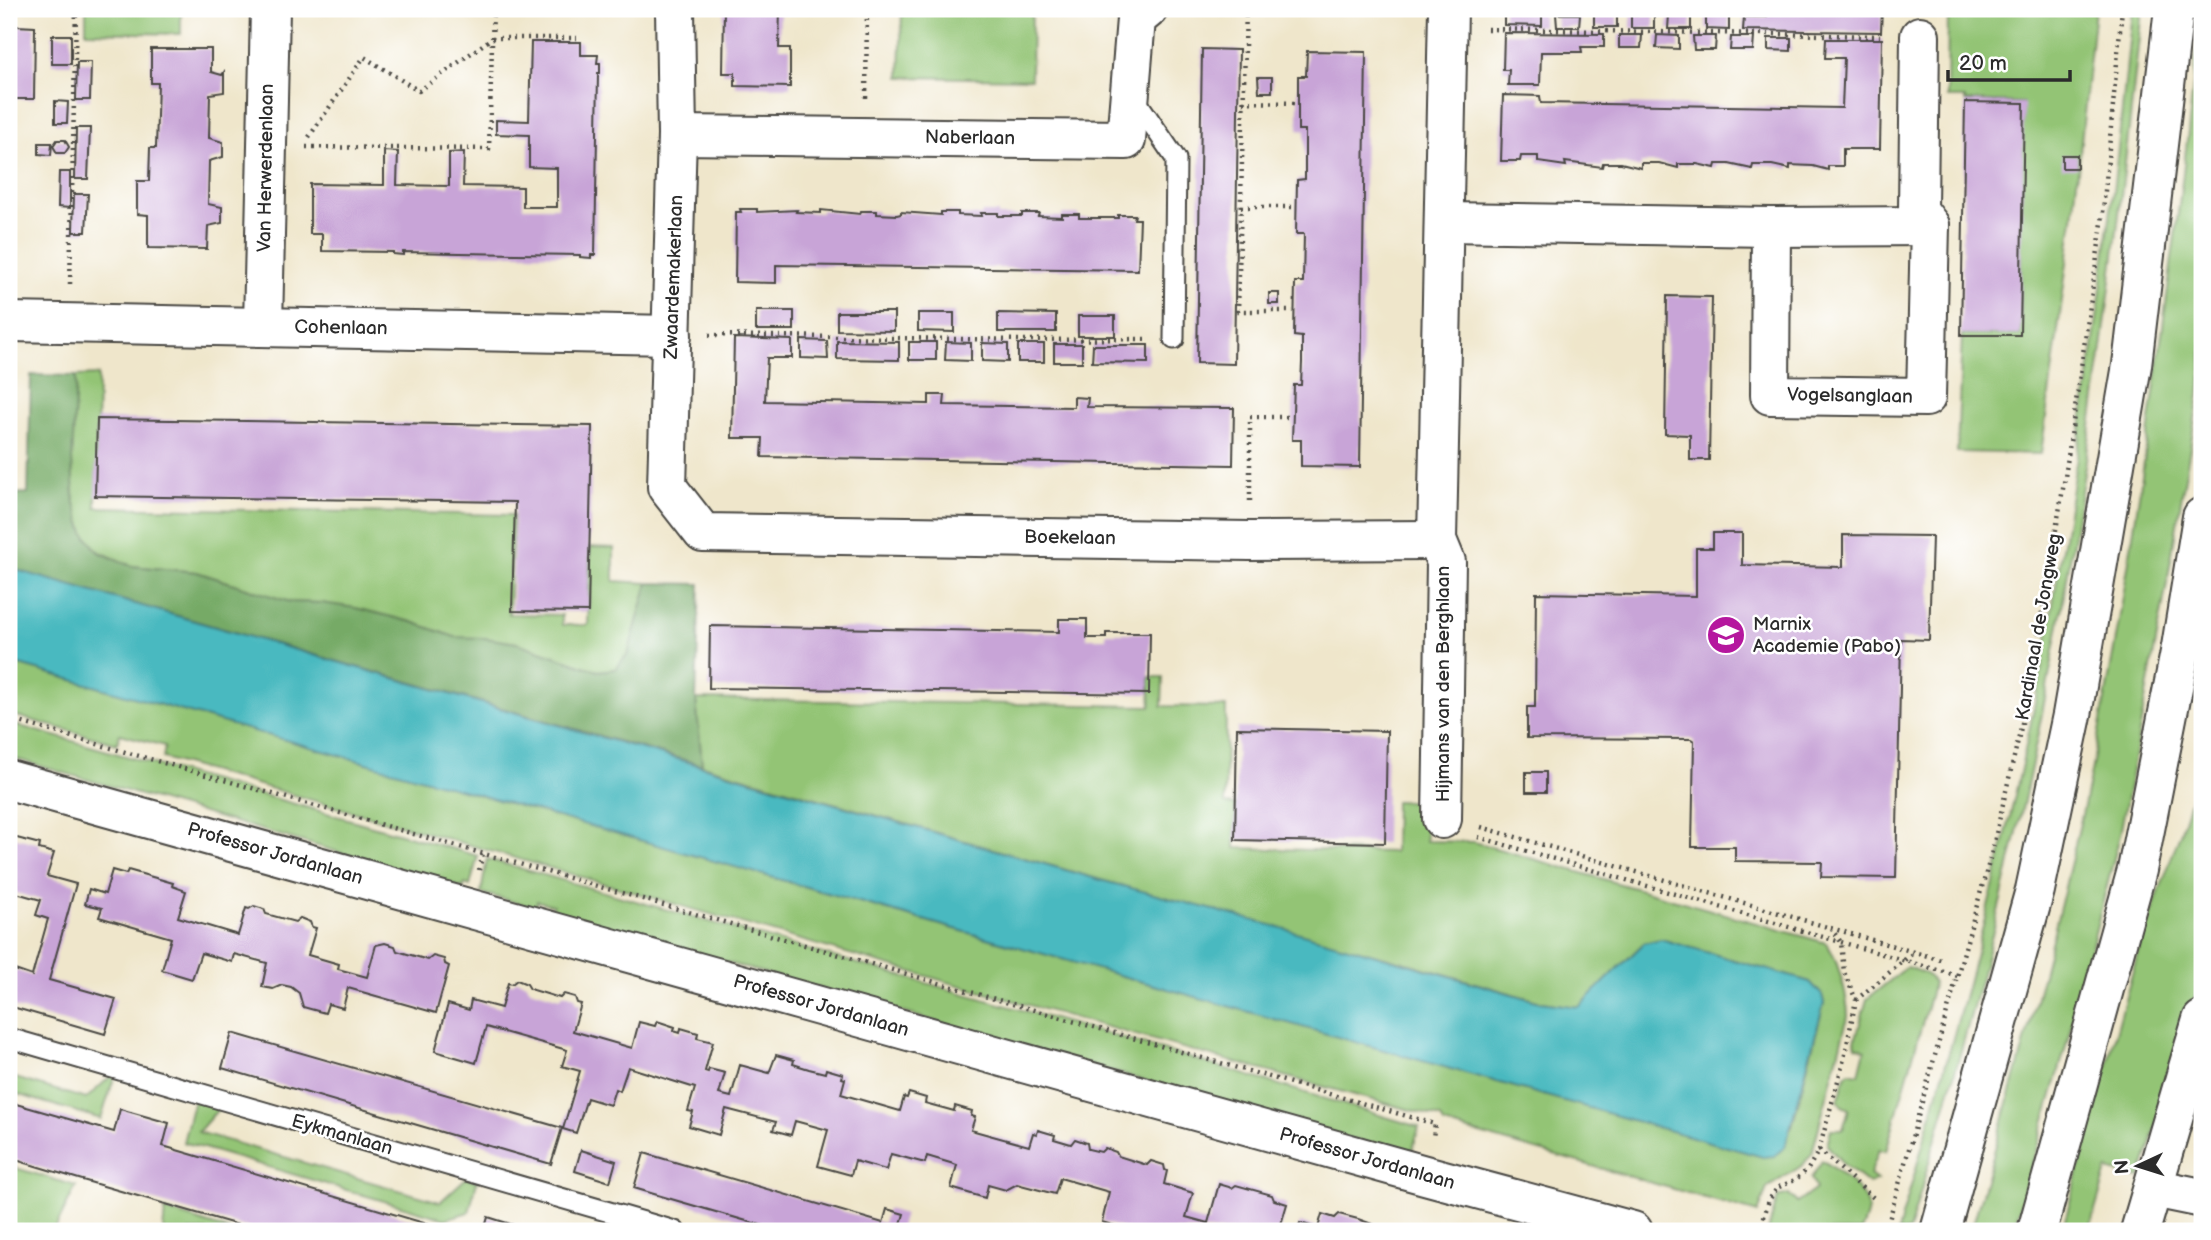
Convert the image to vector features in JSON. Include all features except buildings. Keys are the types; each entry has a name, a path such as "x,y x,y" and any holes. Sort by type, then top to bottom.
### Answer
{"street":[{"name":"Van Herwerdenlaan","path":"263,326 270,9"},
{"name":"Zwaardemakerlaan","path":"675,9 677,135 667,487 703,533"},
{"name":"Naberlaan","path":"677,135 1126,140 1136,19 1148,9"},
{"path":"1940,1231 2035,891 2072,715 2132,365 2174,9"},
{"name":"Hijmans van den Berghlaan","path":"1442,819 1446,562 1437,540 1448,19"},
{"name":"Vogelsanglaan","path":"1771,227 1770,395 1926,397 1930,226 1918,210 1920,36"},
{"path":"1444,222 1771,227 1930,226"},
{"name":"Cohenlaan","path":"9,323 672,335"},
{"path":"2037,1231 2137,870 2181,647 2202,517"},
{"name":"Boekelaan","path":"703,533 1251,541 1437,540"},
{"name":"Professor Jordanlaan","path":"9,780 1633,1231"},
{"path":"2140,1231 2202,1020"},
{"path":"2153,1188 2202,1198"}],"lane":[{"path":"1130,92 1175,159 1174,339"},
{"name":"Eykmanlaan","path":"9,1038 676,1231"}],"path":[{"path":"71,323 76,9"},
{"path":"267,147 489,149 493,9"},
{"path":"865,137 867,9"},
{"path":"1246,9 1238,311 1293,311"},
{"name":"Kardinaal de Jongweg","path":"1886,1231 1991,855 2026,706 2102,223 2122,9"},
{"path":"1448,19 1920,36"},
{"path":"305,159 306,141 365,57 419,90 492,38 578,38"},
{"path":"1243,102 1294,103"},
{"path":"1241,207 1293,206"},
{"path":"672,335 1021,340 1174,339"},
{"path":"1251,541 1250,417 1291,416"},
{"path":"9,719 1436,1124 1425,1175"},
{"path":"1442,819 1476,826 1945,961"},
{"name":"Hijmans van den Berghlaan","path":"1442,819 1459,833 1958,975"},
{"path":"1760,1231 1769,1200 1777,1188 1795,1180 1808,1169 1819,1150 1844,1059 1856,1000 1844,972 1841,942 1831,929"},
{"path":"1856,1000 1913,953"},
{"path":"1819,1150 1876,1200"}],"green space":[{"path":"86,9 181,9 181,34 86,32"},
{"path":"902,9 1032,9 1031,79 900,77"},
{"path":"1948,9 2095,9 2073,219 2041,454 1957,452 1962,335 2020,335 2023,103 1947,98"},
{"path":"2132,9 2142,9 2121,202 2096,394 2048,682 2003,892 1974,1006 1909,1231 1898,1231 1990,899 2040,677 2094,340 2119,142"},
{"path":"2200,9 2202,362 2199,395 2120,835 2066,1046 2013,1231 1971,1231 2060,909 2108,683 2155,386 2184,167"},
{"path":"31,375 76,376 72,460 74,500 84,533 98,552 132,566 197,572 290,602 356,608 412,622 455,637 517,643 598,671 615,669 628,654 648,583 700,584 696,699 702,765 9,568 9,494 28,493"},
{"path":"98,375 96,507 513,515 509,614 562,615 562,625 588,625 590,547 614,548 614,581 648,583 628,654 615,669 598,671 517,643 485,638 455,638 412,622 322,603 290,602 197,572 132,566 98,551 84,533 74,500 72,460 76,376"},
{"path":"9,662 1763,1157 1792,1127 1824,1003 1822,995 1810,982 1661,939 1644,943 1579,1007 1541,1002 1104,881 702,765 696,699 1151,706 1149,677 1163,677 1162,706 1226,707 1225,804 1236,805 1235,848 1394,852 1395,801 1413,803 1422,812 1426,841 1474,842 1826,943 1841,978 1848,1016 1812,1153 1803,1165 1767,1188 1758,1213 1444,1124 1441,1118 961,986 163,758 165,746 120,734 117,744 9,714"},
{"path":"9,723 478,856 470,886 465,884 463,888 9,757"},
{"path":"2200,767 2202,975 2141,1177 2107,1170 2089,1231 2062,1231 2140,945 2181,831"},
{"path":"487,859 1146,1045 1419,1127 1411,1156 552,913 553,905 537,901 536,908 481,893"},
{"path":"1907,967 1926,974 1934,982 1886,1151 1879,1150 1870,1175 1877,1180 1869,1184 1844,1165 1827,1145 1831,1129 1843,1129 1849,1109 1838,1101 1846,1075 1849,1072 1859,1074 1865,1050 1856,1046 1855,1041 1867,999"},
{"path":"115,1075 101,1119 9,1092 9,1076 86,1099"},
{"path":"194,1099 220,1107 198,1132 440,1202 466,1178 477,1181 469,1212 445,1219 183,1142"},
{"path":"1822,1161 1847,1179 1865,1198 1868,1210 1861,1231 1768,1231 1778,1197 1789,1194 1797,1203 1816,1189 1811,1178"},
{"path":"9,1166 76,1186 54,1231 9,1231"},
{"path":"165,1210 231,1231 163,1231"}],"water":[{"path":"9,568 1104,881 1282,928 1540,1002 1579,1007 1644,943 1661,939 1810,982 1822,995 1824,1003 1785,1147 1774,1156 1763,1157 9,662"}],"place":[{"name":"Marnix Academie (Pabo)","path":"1726,635"}]}
